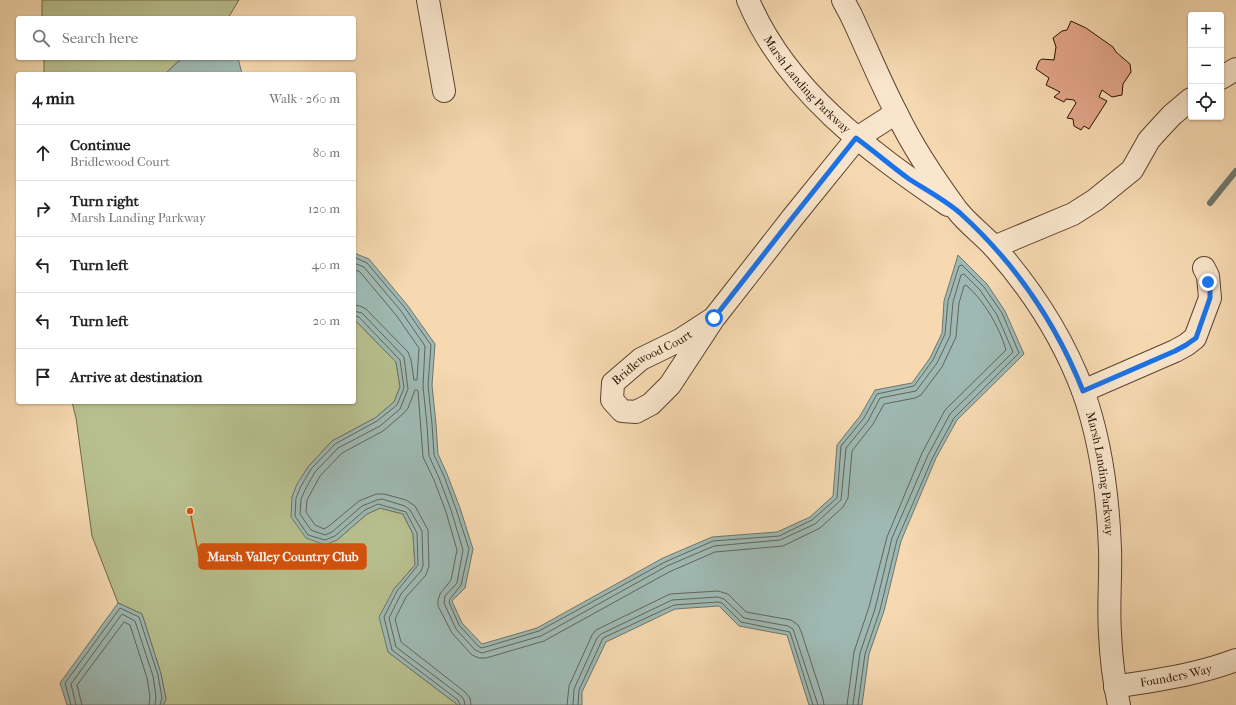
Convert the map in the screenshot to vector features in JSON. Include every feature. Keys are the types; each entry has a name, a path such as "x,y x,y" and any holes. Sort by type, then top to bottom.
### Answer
{"street":[{"path":"428,0 444,91"},
{"name":"Marsh Landing Parkway","path":"748,0 774,48 800,83 827,112 856,138 909,178 958,212 994,247 1027,287 1048,320 1072,364 1090,411 1102,460 1110,550 1110,633 1117,696"},
{"name":"Marsh Landing Parkway","path":"843,0 852,15 896,113 924,162 958,212"},
{"path":"1224,76 1236,69"},
{"path":"994,247 1073,214 1095,200 1132,170 1149,140 1172,115 1188,102"},
{"name":"Bridlewood Court","path":"714,318 680,340 641,359 613,383 612,400 622,410 636,412 651,404 670,385 714,318 856,138 896,113"},
{"path":"1083,391 1175,351 1196,338 1210,298 1208,276 1204,268"},
{"name":"Founders Way","path":"1117,696 1236,660"}],"green space":[{"path":"42,0 239,0 229,16 42,16"},
{"path":"44,60 180,60 167,72 44,72"},
{"path":"356,321 396,362 400,387 394,402 375,418 332,441 308,467 292,497 337,540 367,514 380,508 403,514 413,534 415,565 394,589 388,652 458,705 163,705 166,699 161,674 142,614 118,603 92,536 76,418 72,404 356,404"}],"water":[{"path":"180,60 238,60 242,72 167,72"},
{"path":"356,254 369,259 408,306 435,344 432,385 438,454 460,508 473,549 465,588 452,601 462,623 482,644 537,628 663,558 712,537 777,532 810,517 833,496 837,445 860,416 875,390 912,383 930,358 942,333 944,301 958,255 987,284 1005,311 1024,354 957,420 936,458 901,541 884,611 869,654 862,705 809,705 787,635 739,626 719,606 675,609 606,642 582,692 582,705 458,705 388,652 379,617 394,589 415,565 413,534 403,514 380,508 367,514 337,540 325,545 306,538 291,517 292,497 297,484 308,467 332,441 375,418 394,402 400,387 396,362 356,321"},
{"path":"118,603 142,614 161,674 166,699 163,705 67,705 60,683"}],"building":[{"path":"1071,21 1086,28 1113,47 1116,52 1130,64 1131,72 1123,84 1122,95 1112,97 1102,90 1099,97 1107,101 1089,129 1084,126 1081,130 1074,126 1073,119 1067,118 1076,103 1074,100 1066,99 1064,102 1054,97 1060,92 1046,85 1049,78 1036,69 1039,61 1042,59 1054,60 1056,47 1053,38 1062,31 1067,30"}],"waterway":[{"path":"1210,203 1236,171"}],"place":[{"name":"Marsh Valley Country Club","path":"190,511"}],"route":[{"path":"714,318 856,138 909,178 958,212 994,247 1027,287 1048,320 1072,364 1083,391 1175,351 1196,338 1210,298 1208,282"}]}
